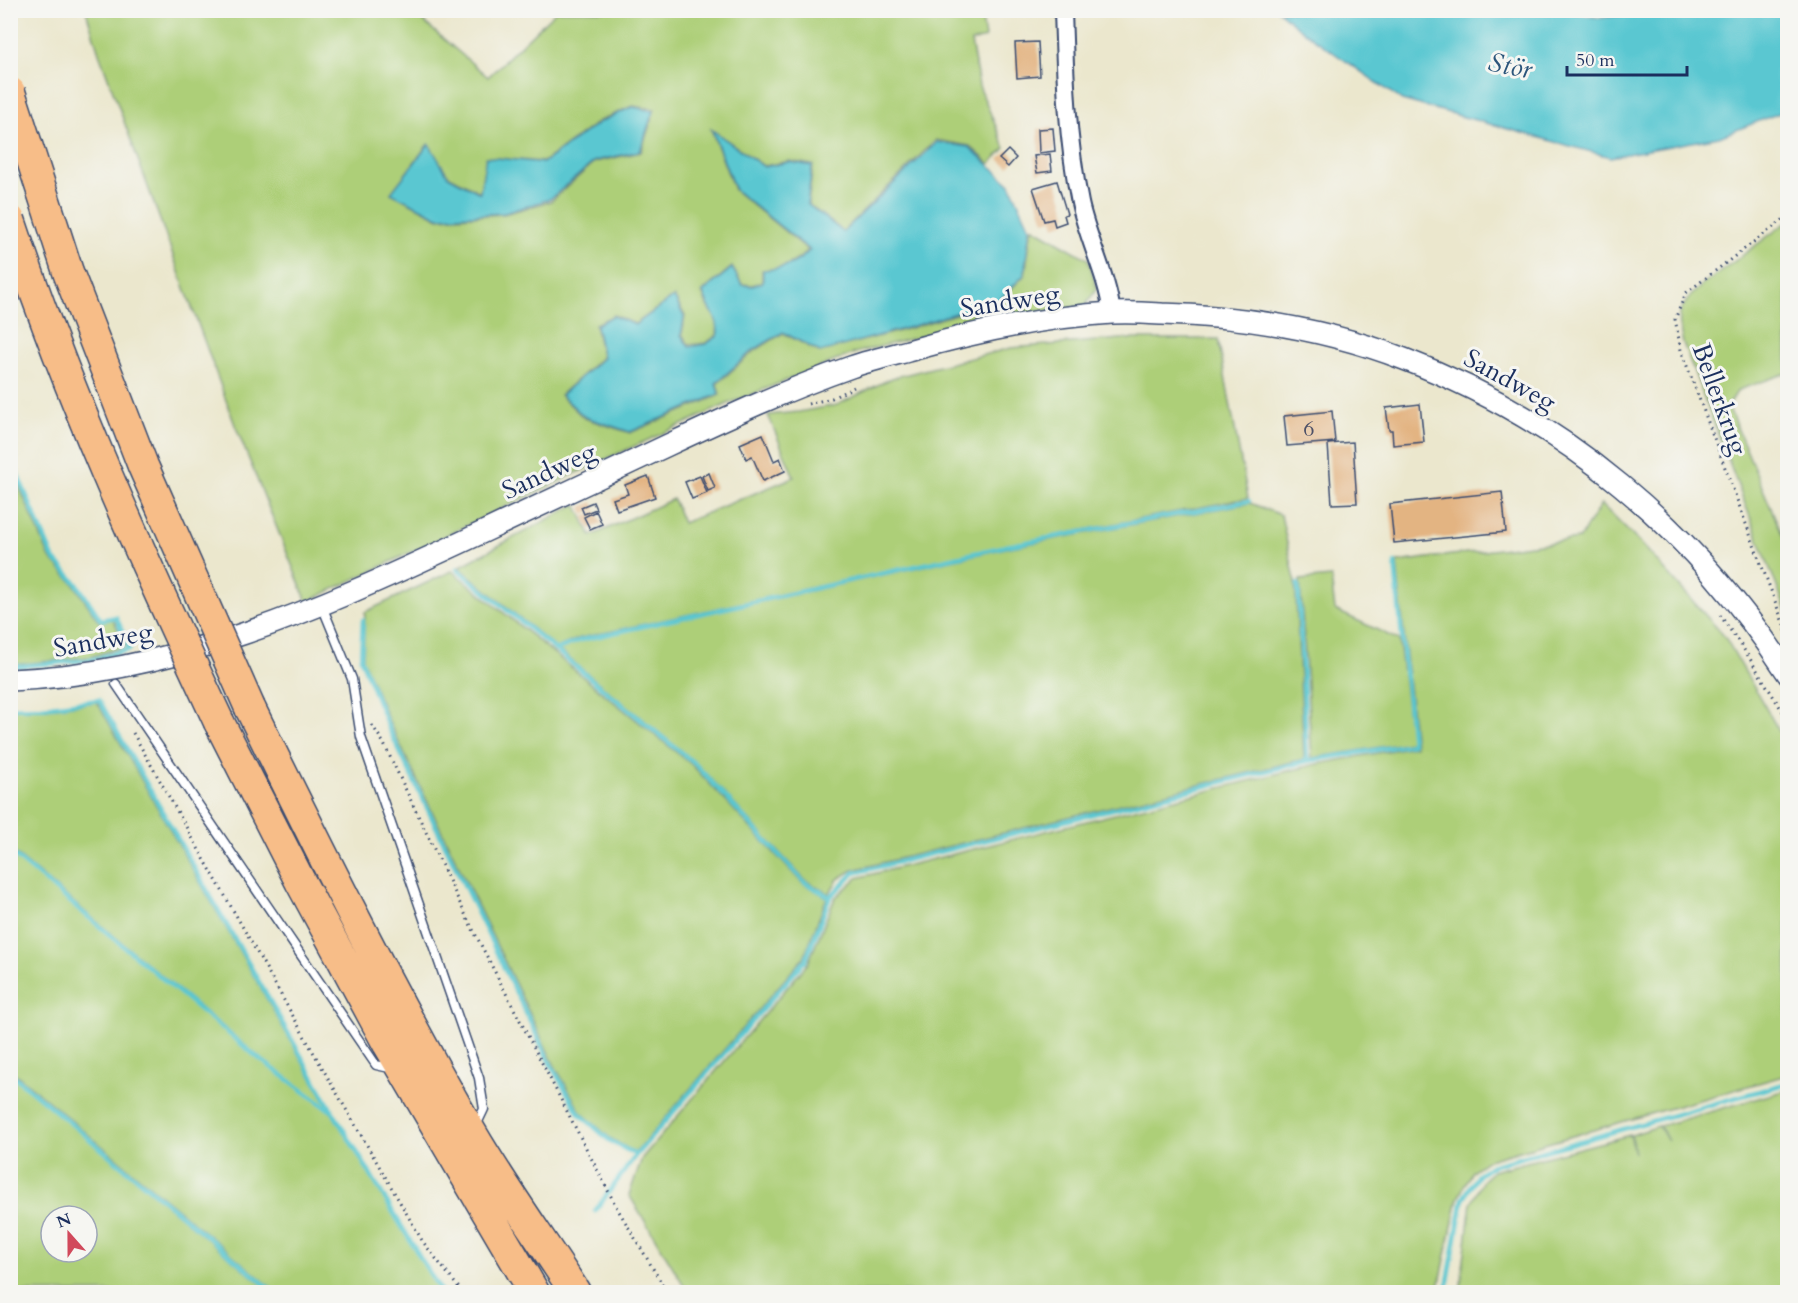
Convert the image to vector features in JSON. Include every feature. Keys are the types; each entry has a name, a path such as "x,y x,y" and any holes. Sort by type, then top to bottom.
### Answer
{"highway":[{"path":"10,92 68,272 143,466 250,708 329,869 472,1134 575,1293"},
{"path":"10,220 31,282 109,482 219,722 300,881 404,1072 534,1293"}],"street":[{"path":"1063,10 1065,93 1081,204 1110,295 1112,313"},
{"name":"Sandweg","path":"10,680 38,679 115,669 155,660 271,626 388,577 740,412 851,367 954,338 1021,324 1112,313 1242,318 1307,329 1378,349 1433,370 1503,403 1571,446 1612,476 1649,508 1715,575 1760,631 1788,674"}],"lane":[{"path":"322,606 352,679 361,737 479,1078 484,1109 472,1134"},
{"path":"116,684 376,1065 404,1072"}],"path":[{"name":"Bellerkrug","path":"1788,216 1686,293 1675,319 1682,350 1788,636"},
{"path":"805,405 832,398 854,387"},
{"path":"1714,607 1747,654 1788,720"},
{"path":"357,703 383,741 466,916 617,1208 667,1293"},
{"path":"132,731 288,1009 423,1242 462,1293"}],"green space":[{"path":"86,11 411,11 488,77 556,11 981,11 985,38 971,42 979,86 1005,148 990,164 970,146 936,140 843,231 808,204 813,165 789,161 764,166 711,129 734,190 808,250 788,265 762,270 762,282 752,285 742,284 732,267 702,292 707,306 718,322 717,335 706,343 689,345 682,334 685,316 674,296 635,324 614,315 595,324 602,357 560,395 584,418 630,433 720,395 717,384 753,352 783,333 819,352 911,328 1000,300 1025,275 1032,227 1088,259 1097,288 1085,306 981,321 855,353 732,402 593,465 307,602 235,425 99,53","holes":["632,106 655,109 641,152 595,162 551,201 504,214 439,218 391,193 428,144 448,175 480,192 486,157 543,162 599,121"]},
{"path":"1787,222 1787,373 1738,390 1728,406 1787,546 1787,613 1683,343 1680,318 1683,306 1700,287"},
{"path":"1121,339 1218,339 1248,498 1011,544 580,638 556,648 459,567 576,504 591,536 673,499 683,523 794,477 768,415 837,405 892,378 1011,348"},
{"path":"10,465 50,558 74,584 99,622 113,619 126,646 90,657 11,665"},
{"path":"1250,503 1281,515 1295,580 1304,759 853,870 838,879 829,894 805,880 696,763 559,650 581,641 1011,547"},
{"path":"1601,504 1647,550 1725,637 1787,745 1787,1075 1488,1160 1472,1171 1458,1198 1438,1292 688,1292 629,1195 642,1158 808,963 835,898 857,878 1313,765 1415,746 1397,562 1579,539"},
{"path":"452,571 692,765 802,883 827,897 804,957 635,1153 610,1138 581,1112 554,1064 392,728 363,660 365,612"},
{"path":"1331,577 1335,610 1399,640 1411,742 1312,758 1300,580"},
{"path":"97,702 329,1108 258,1056 11,850 11,709 41,709"},
{"path":"11,853 257,1058 332,1113 440,1292 277,1292 11,1070"},
{"path":"11,1075 271,1292 11,1292"},
{"path":"1787,1090 1787,1292 1460,1292 1471,1203 1483,1180 1493,1171 1630,1135 1635,1153 1631,1135 1659,1126 1668,1141 1660,1126"}],"water":[{"name":"Stör","path":"1661,10 1787,11 1787,110 1719,137 1610,157 1402,100 1301,30 1279,11 1555,11 1601,18"},
{"path":"632,107 653,111 640,151 595,161 550,199 504,213 439,217 391,193 429,144 448,176 480,193 486,157 543,163 600,122"},
{"path":"712,130 764,167 789,162 812,166 807,204 843,232 937,142 969,147 1010,184 1030,228 1024,275 1000,299 820,352 783,332 752,351 716,383 719,394 630,432 585,417 561,395 603,358 596,325 613,316 635,325 674,297 684,317 681,335 689,347 706,344 718,336 718,329 703,292 732,268 742,285 753,286 763,282 763,270 789,265 810,250 735,190"}],"building":[{"path":"1038,42 1040,76 1017,78 1015,43"},
{"path":"1053,128 1055,151 1039,153 1038,129"},
{"path":"1008,150 1016,158 1008,167 999,159"},
{"path":"1050,154 1052,171 1037,173 1034,156"},
{"path":"1057,181 1067,214 1064,215 1066,222 1055,226 1053,219 1044,221 1033,188"},
{"path":"1420,404 1424,442 1393,445 1392,430 1389,430 1386,408"},
{"path":"1332,411 1335,442 1287,446 1284,416"},
{"path":"763,434 774,461 780,458 785,471 763,481 752,456 746,459 740,444"},
{"path":"1353,442 1357,503 1332,504 1328,444"},
{"path":"709,473 715,488 708,491 702,476"},
{"path":"648,476 655,497 617,510 613,499 628,494 625,485"},
{"path":"700,476 707,493 692,499 685,482"},
{"path":"1502,492 1506,532 1394,543 1390,504"},
{"path":"593,502 596,509 584,514 581,507"},
{"path":"596,511 602,524 590,529 584,517"}],"waterway":[{"path":"10,457 53,558 77,584 101,620 116,617 130,649 91,660 10,667"},
{"path":"555,650 581,640 1011,545 1249,501"},
{"path":"1307,761 1412,744 1395,563"},
{"path":"457,569 695,764 804,882 830,897"},
{"path":"595,1211 636,1155 806,959 830,897 854,873 1307,761 1298,584"},
{"path":"363,620 361,659 389,729 551,1065 579,1113 609,1140 636,1155"},
{"path":"10,708 42,707 99,700 333,1112 441,1292"},
{"path":"10,852 257,1057 330,1110"},
{"path":"10,1073 274,1292"},
{"path":"1446,1292 1463,1199 1478,1175 1491,1166 1788,1083"}]}
